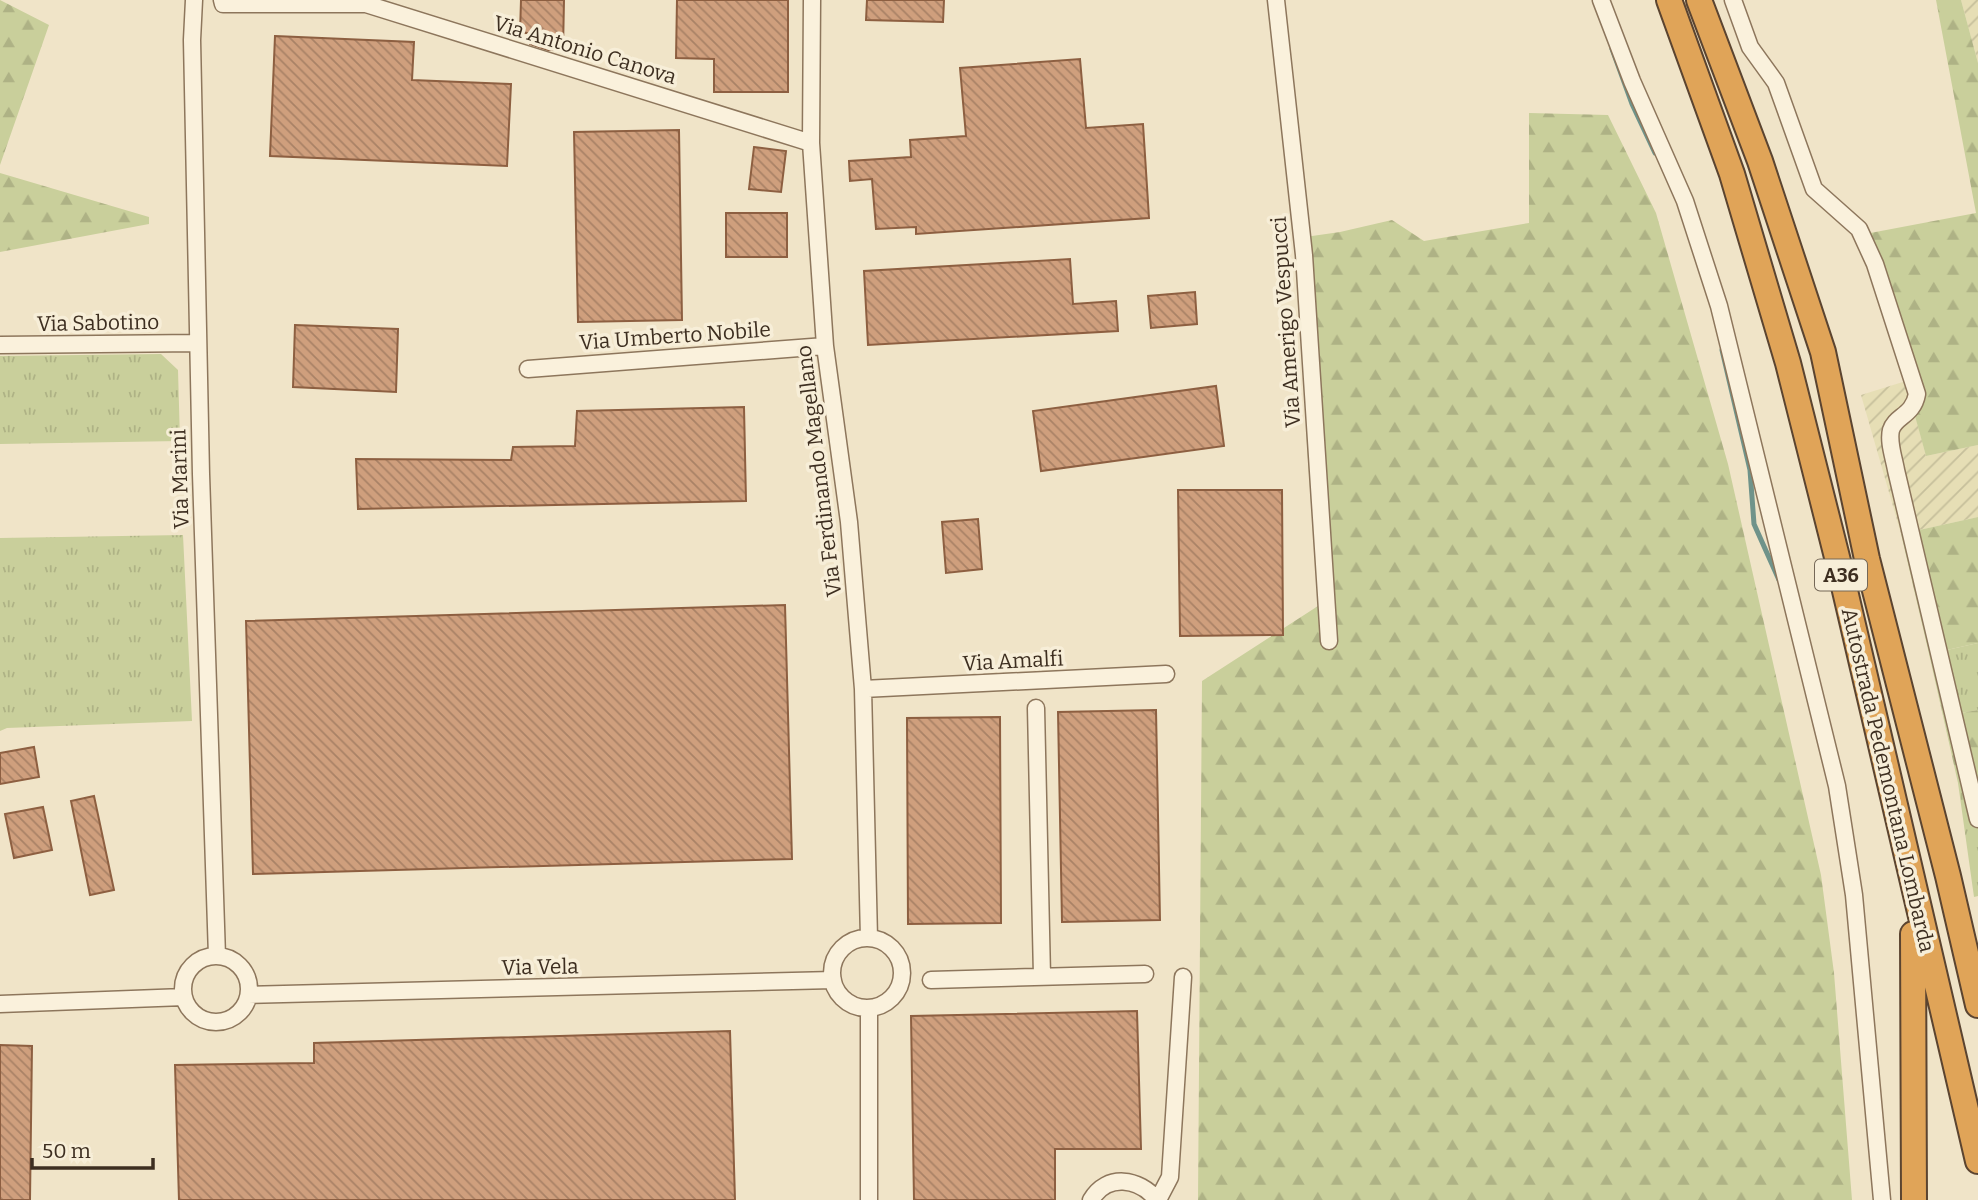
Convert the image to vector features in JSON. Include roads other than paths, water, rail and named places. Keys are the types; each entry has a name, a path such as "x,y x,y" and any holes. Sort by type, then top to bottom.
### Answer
{"highway":[{"name":"Autostrada Pedemontana Lombarda","path":"1669,0 1732,174 1788,363 1839,565 1978,1161"},
{"name":"Autostrada Pedemontana Lombarda","path":"1699,0 1760,161 1823,352 1867,558 1978,1005"},
{"path":"1948,876 1978,943"},
{"path":"1913,891 1914,1200"}],"street":[{"name":"Via Marini","path":"194,0 192,40 197,343 217,956"},
{"name":"Via Antonio Canova","path":"222,0 223,4 366,4 811,143"},
{"name":"Via Ferdinando Magellano","path":"812,0 811,143 825,346 849,522 863,689 869,938"},
{"name":"Via Amerigo Vespucci","path":"1276,0 1304,256 1329,641"},
{"path":"1601,0 1637,94 1685,201 1719,306 1830,756 1854,895 1882,1200"},
{"path":"1733,0 1750,47 1776,83 1814,189 1859,229 1875,264 1917,394 1915,404 1908,414 1893,425 1890,434 1896,470 1978,819"},
{"name":"Via Sabotino","path":"0,345 197,343"},
{"name":"Via Umberto Nobile","path":"528,369 825,346"},
{"name":"Via Amalfi","path":"863,689 1166,674"},
{"path":"1036,708 1042,976"},
{"path":"869,938 881,940 891,947 903,968 903,980 891,1000 869,1009 850,1004 842,998 833,980 835,959 840,950 848,943 869,938"},
{"path":"217,956 228,959 238,965 245,974 248,995 245,1006 228,1020 206,1021 196,1016 184,997 185,977 191,968 207,958 217,956"},
{"path":"930,980 1144,974"},
{"path":"1091,1200 1102,1187 1126,1181 1139,1184 1157,1200 1170,1177 1182,977"},
{"name":"Via Vela","path":"248,995 833,980"},
{"path":"0,1004 184,997"},
{"path":"869,1009 869,1200"}],"waterway":[{"path":"1612,49 1632,104 1655,153"},
{"path":"1722,350 1750,470 1754,524 1779,580"}]}
